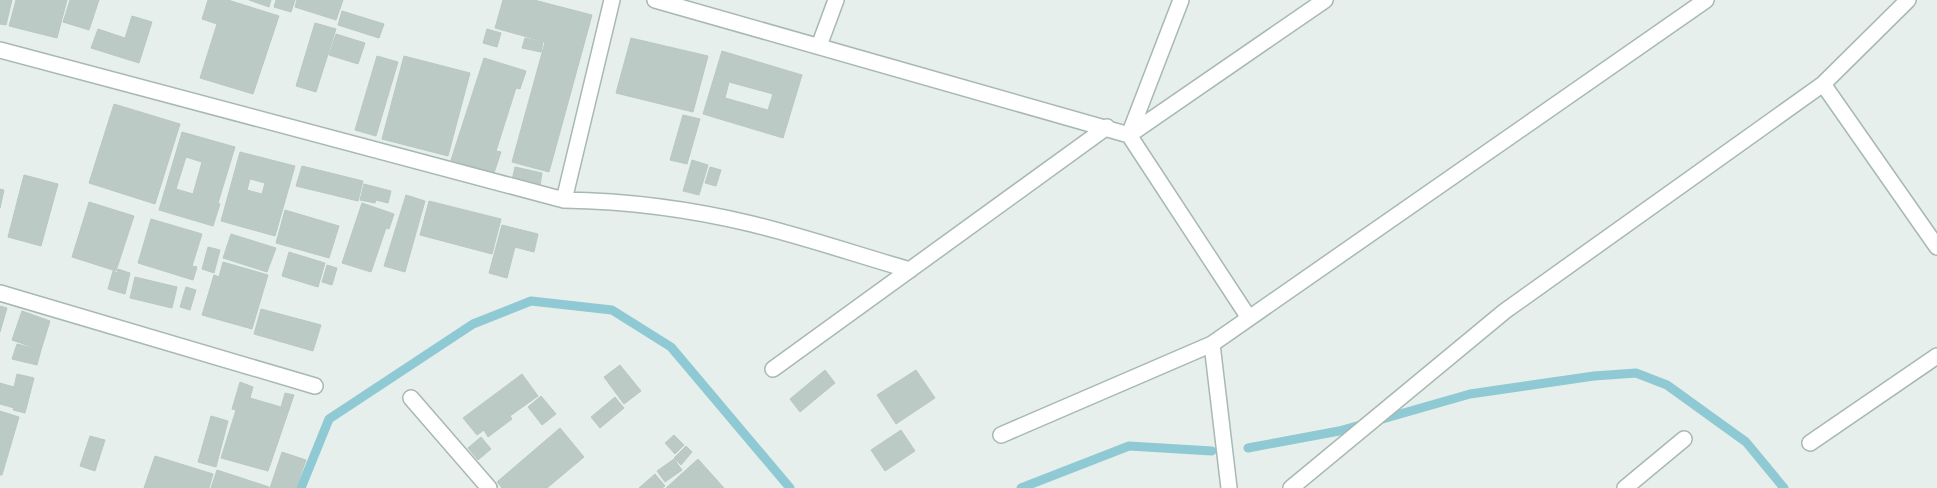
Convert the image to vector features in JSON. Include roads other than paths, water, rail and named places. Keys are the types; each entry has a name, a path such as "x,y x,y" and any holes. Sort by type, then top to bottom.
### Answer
{"street":[{"path":"564,200 612,0"},
{"path":"655,0 1107,127 1129,135 1249,318"},
{"path":"819,46 836,0"},
{"path":"1129,135 1181,0"},
{"path":"1129,135 1325,0"},
{"path":"1001,435 1212,344 1706,0"},
{"path":"1291,488 1505,310 1823,84 1908,0"},
{"path":"0,50 564,200 608,201 675,209 744,222 910,270"},
{"path":"1823,84 1937,247"},
{"path":"773,369 1107,127"},
{"path":"0,293 315,386"},
{"path":"1212,344 1229,488"},
{"path":"1810,443 1937,356"},
{"path":"411,398 490,488"},
{"path":"1625,488 1684,439"}],"waterway":[{"path":"301,488 329,419 473,324 531,301 612,310 671,347 790,488"},
{"path":"1379,420 1470,394 1594,376 1636,373 1667,385 1746,442 1784,488"},
{"path":"1248,448 1339,431 1364,424"},
{"path":"1021,488 1129,446 1212,451"}]}
